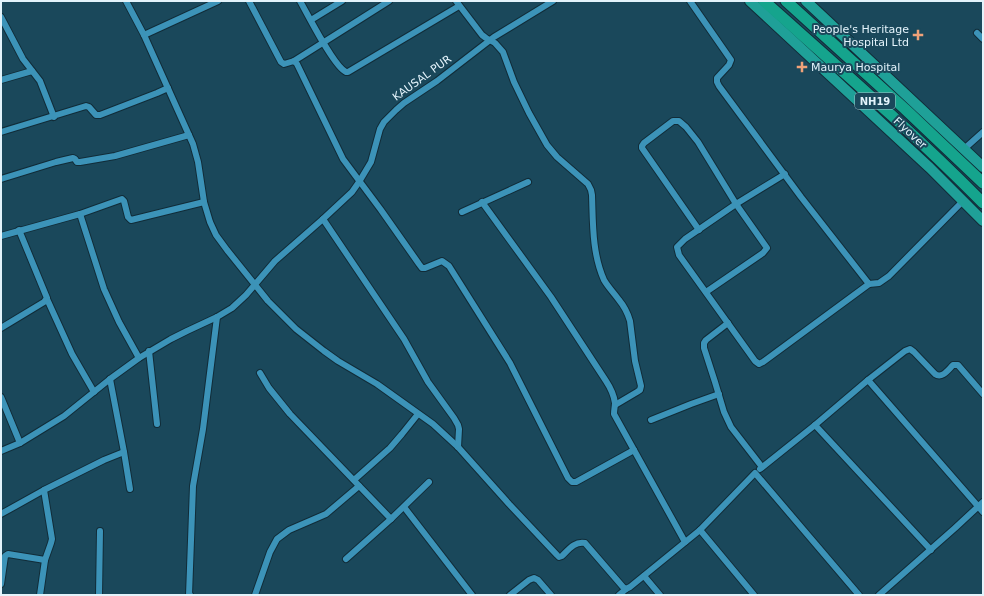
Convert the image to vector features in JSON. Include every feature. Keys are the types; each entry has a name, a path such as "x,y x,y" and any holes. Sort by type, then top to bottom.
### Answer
{"highway":[{"name":"Flyover","path":"764,1 894,118 967,186 983,203"},
{"name":"NH19","path":"786,1 905,109 983,183"}],"main road":[{"path":"750,1 925,163 983,221"},
{"path":"806,1 983,167"}],"street":[{"path":"126,1 144,35 193,144 197,156 204,202 210,222 216,235 255,286 282,315 314,344 338,361 377,384 433,424 458,447 556,555 560,557 575,544 585,542 626,589"},
{"path":"144,35 218,1"},
{"path":"249,1 281,62 284,64 294,61 389,1"},
{"path":"300,1 323,43 344,72 348,72 458,4 482,35 498,45 503,52 514,82 547,145 557,157 588,184 591,190 593,238 598,263 606,284 619,300 630,321 635,361 641,386 637,392 616,405 614,414 685,542"},
{"path":"311,20 342,1"},
{"name":"KAUSAL PUR","path":"1,451 20,443 64,416 110,379 149,351 232,308 255,286 275,262 347,197 359,182 371,162 380,129 389,117 404,103 437,81 490,40 553,1"},
{"path":"690,1 731,60 729,65 718,76 718,84 801,197 869,284"},
{"path":"2,21 23,59 43,87 54,116"},
{"path":"977,32 983,39"},
{"path":"294,61 297,64 341,155 420,266 425,268 441,260 449,266 510,363 570,480 576,482 634,450"},
{"path":"1,80 32,71"},
{"path":"1,132 86,106 96,114 100,115 168,88"},
{"path":"699,230 642,148 644,143 675,120 679,121 686,127 698,142 736,204 767,247 763,253 706,292"},
{"path":"964,149 983,132"},
{"path":"1,179 73,158 77,162 80,162 115,156 189,135"},
{"path":"785,174 736,204 686,239 678,246 677,250 679,255 755,361 759,364 869,284 879,283 889,276 963,201"},
{"path":"462,212 528,182"},
{"path":"1,236 80,214 122,199 124,201 128,217 131,220 204,202"},
{"path":"482,202 551,297 606,381 616,405"},
{"path":"80,214 104,289 119,322 139,358"},
{"path":"324,219 404,339 428,382 454,418 459,429 458,447"},
{"path":"19,230 47,299 72,354 94,392"},
{"path":"1,328 47,299"},
{"path":"189,595 193,486 201,446 217,317"},
{"path":"728,323 706,340 704,343 704,348 724,412 731,427 762,467"},
{"path":"619,595 626,589 630,588 700,530 762,467 905,351 910,349 914,352 938,376 942,376 953,365 958,365 983,394"},
{"path":"149,351 157,424"},
{"path":"260,373 274,395 290,414 391,519"},
{"path":"110,379 130,489"},
{"path":"868,380 983,512"},
{"path":"651,420 719,394"},
{"path":"1,397 20,443"},
{"path":"354,480 390,448 418,414"},
{"path":"815,425 931,550"},
{"path":"1,514 44,490 104,460 124,452"},
{"path":"755,473 859,595"},
{"path":"346,559 404,507 429,482"},
{"path":"255,595 270,552 277,539 289,530 326,514 359,486"},
{"path":"40,595 45,560 52,539 44,490"},
{"path":"879,595 983,502"},
{"path":"404,507 472,595"},
{"path":"700,530 754,595"},
{"path":"99,595 100,531"},
{"path":"1,584 6,555 8,554 45,560"},
{"path":"644,576 660,595"},
{"path":"510,595 529,580 534,578 538,580 551,595"}],"place":[{"name":"People's Heritage Hospital Ltd","path":"918,35"},
{"name":"Maurya Hospital","path":"802,67"}]}
